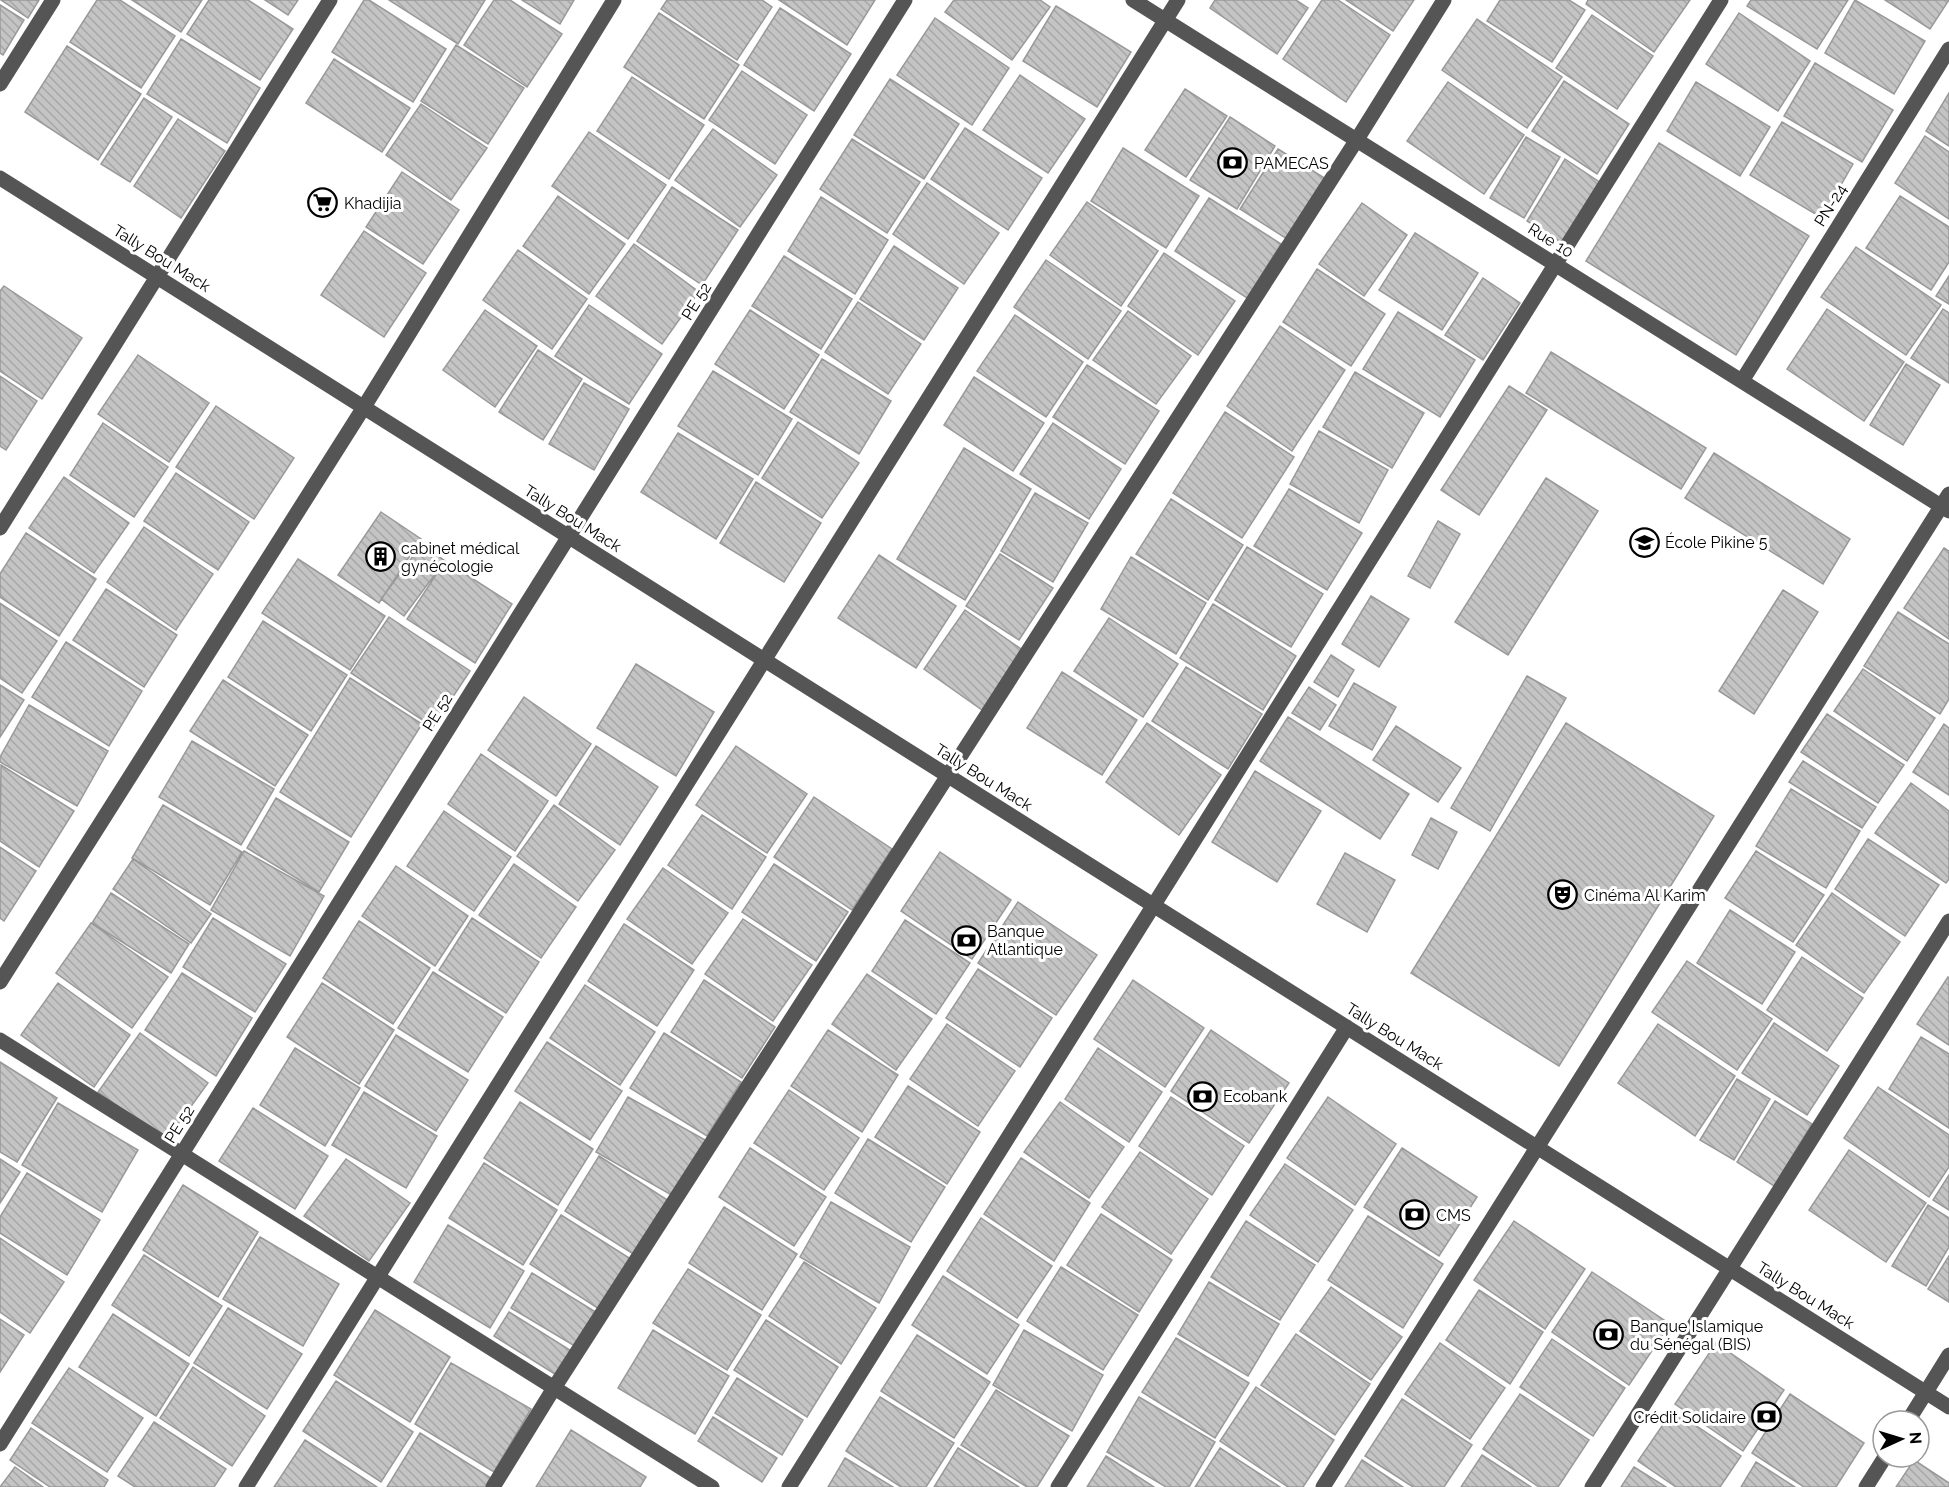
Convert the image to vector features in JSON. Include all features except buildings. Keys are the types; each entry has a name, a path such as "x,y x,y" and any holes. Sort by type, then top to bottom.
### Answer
{"street":[{"path":"0,84 53,0"},
{"path":"0,528 330,0"},
{"path":"0,982 364,408 614,0"},
{"name":"PE 52","path":"0,1444 905,0"},
{"name":"Rue 10","path":"1134,0 1742,381 1946,504"},
{"path":"246,1487 1178,0"},
{"path":"493,1487 554,1388 1356,141 1444,0"},
{"path":"789,1487 1721,0"},
{"name":"PN-24","path":"1742,381 1949,48"},
{"name":"Tally Bou Mack","path":"0,178 1949,1407"},
{"path":"1323,1487 1946,504"},
{"path":"1592,1487 1949,921"},
{"path":"1058,1487 1347,1027"},
{"path":"0,1040 712,1487"},
{"path":"1915,1409 1949,1355"},
{"path":"1866,1487 1877,1469"}],"place":[{"name":"PAMECAS","path":"1233,163"},
{"name":"Khadijia","path":"323,203"},
{"name":"École Pikine 5","path":"1644,542"},
{"name":"cabinet médical gynécologie","path":"380,557"},
{"name":"Cinéma Al Karim","path":"1563,895"},
{"name":"Banque Atlantique","path":"966,940"},
{"name":"Ecobank","path":"1202,1096"},
{"name":"CMS","path":"1415,1215"},
{"name":"Banque Islamique du Sénégal (BIS)","path":"1609,1335"},
{"name":"Crédit Solidaire","path":"1767,1417"}]}
